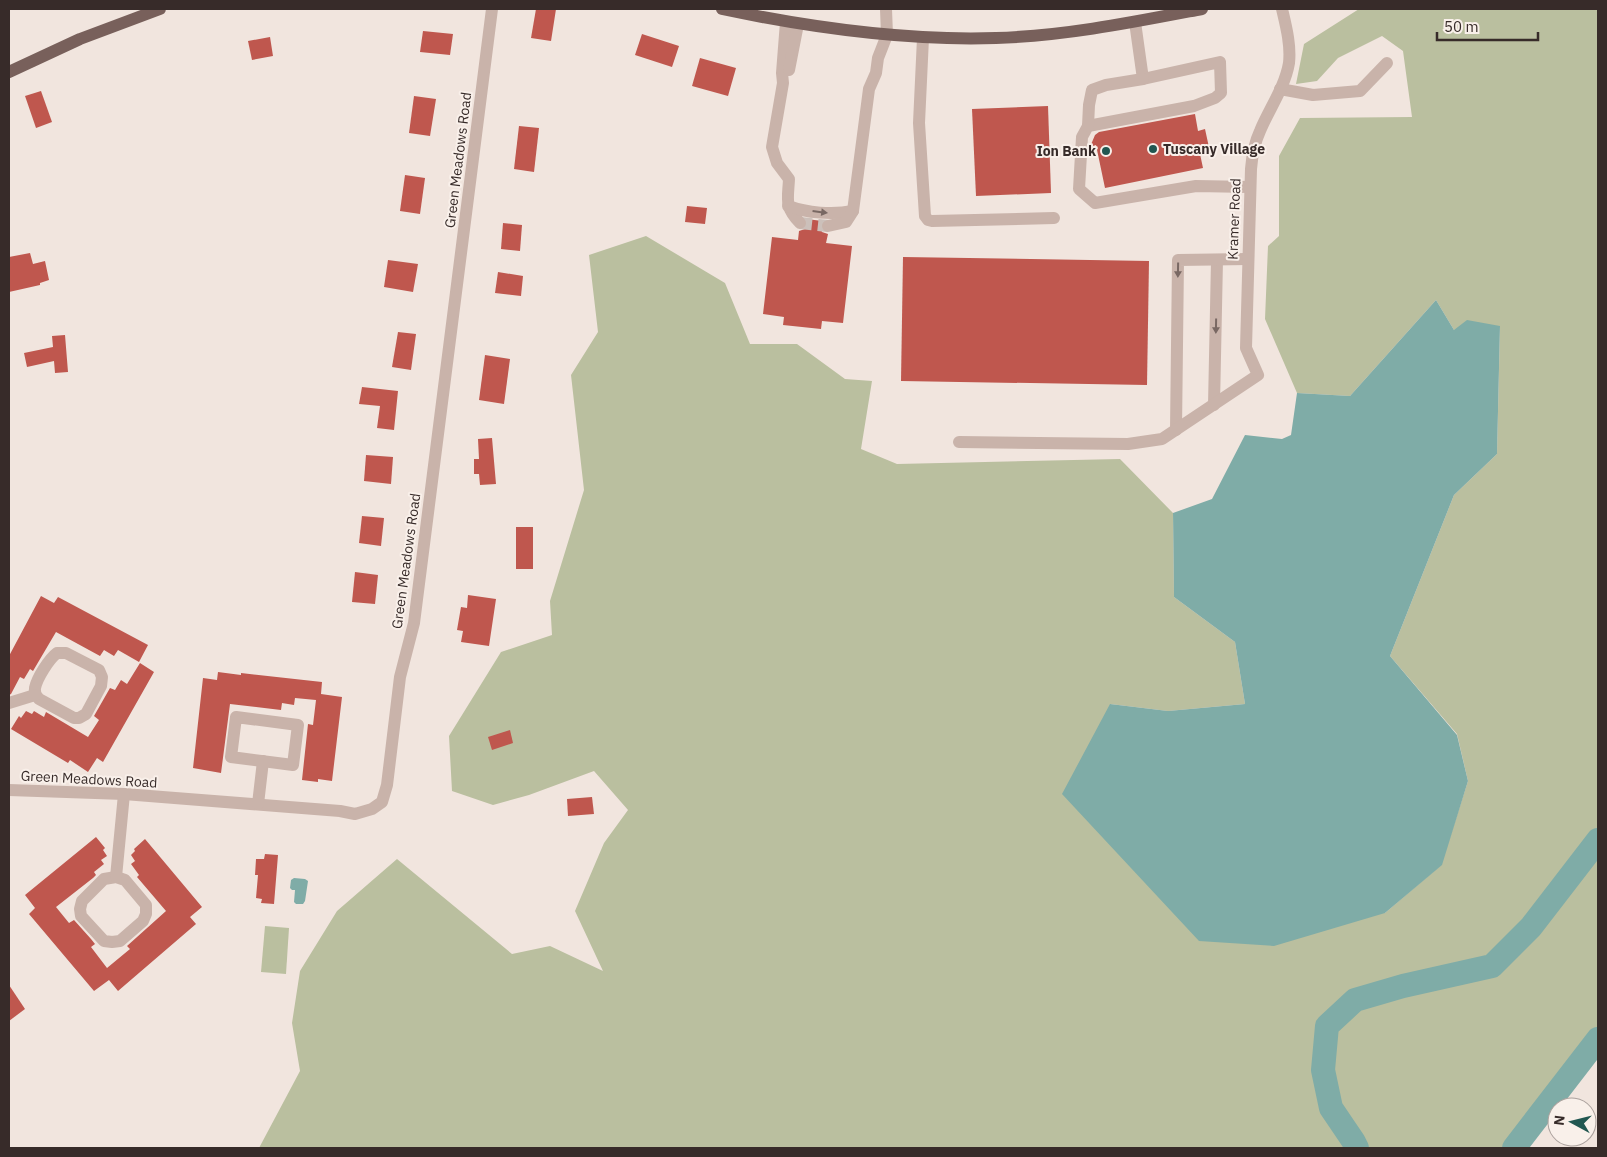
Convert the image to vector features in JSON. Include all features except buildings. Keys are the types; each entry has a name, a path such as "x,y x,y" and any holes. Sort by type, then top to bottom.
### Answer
{"main road":[{"path":"9,72 80,39 160,9"},
{"path":"722,9 792,23 887,36 923,38 1033,36 1134,22 1202,9"}],"street":[{"name":"Green Meadows Road","path":"9,790 124,794 340,811 355,814 372,809 382,802 387,785 400,677 414,623 492,9"},
{"path":"828,226 846,222 853,210 869,89 887,36 886,9"},
{"name":"Kramer Road","path":"1214,405 1258,375 1246,348 1250,187 1253,150 1259,132 1286,77 1289,62 1290,47 1282,9"},
{"path":"1134,22 1143,79"},
{"path":"792,23 782,73 772,147 777,163 789,179 788,206 800,223"},
{"path":"923,38 919,123 925,216 928,220 932,221 1054,218"},
{"path":"1088,126 1194,106 1215,98 1221,93 1220,62 1106,85 1092,90 1088,126 1082,137 1079,190 1095,203 1196,186 1250,187"},
{"path":"1280,88 1313,95 1360,91 1387,63"},
{"path":"788,206 796,209 839,214 853,210"},
{"path":"1176,430 1178,260 1248,259"},
{"path":"959,442 1128,444 1162,438 1214,405 1217,260"},
{"path":"57,653 66,653 99,670 102,677 102,686 86,714 80,718 74,718 40,700 35,695 35,687 50,658 57,653"},
{"path":"9,703 35,695"},
{"path":"236,717 298,725 292,765 263,761 231,757 236,717"},
{"path":"258,804 263,761"},
{"path":"116,877 124,794"},
{"path":"116,877 125,880 146,905 146,914 143,921 120,941 112,942 104,941 81,916 80,909 82,901 104,879 116,877"}],"green space":[{"path":"1359,9 1598,9 1598,1026 1505,1148 259,1148 300,1071 292,1023 300,971 337,911 397,859 512,954 550,946 603,971 575,911 604,843 628,810 594,771 529,795 493,805 452,791 449,736 501,652 552,635 550,601 584,490 571,375 598,332 589,255 646,236 725,283 750,344 797,344 845,379 872,381 861,449 897,464 1120,459 1173,513 1174,597 1235,642 1245,704 1168,711 1110,704 1385,913 1441,865 1468,781 1457,734 1390,656 1454,495 1497,454 1500,327 1454,330 1436,300 1350,396 1297,393 1265,319 1268,246 1279,236 1279,156 1300,118 1412,117 1403,51 1382,36 1338,58 1317,81 1296,84 1304,44"},
{"path":"265,926 289,928 286,974 261,972"}],"water":[{"path":"1436,300 1454,330 1467,320 1500,326 1497,454 1454,495 1390,656 1457,735 1468,781 1442,865 1385,913 1274,946 1199,941 1062,794 1110,704 1168,711 1245,704 1235,642 1174,597 1173,513 1212,499 1245,435 1282,439 1291,435 1297,393 1350,396"},
{"path":"294,878 308,881 303,904 296,904 294,902 295,890 290,888 291,880"}],"waterway":[{"path":"1357,1148 1331,1108 1323,1070 1327,1026 1355,1000 1403,986 1492,966 1531,927 1598,840"},
{"path":"1514,1148 1598,1039"}],"tunnel":[{"path":"800,223 828,226"}],"place":[{"name":"Tuscany Village","path":"1153,149"},
{"name":"Ion Bank","path":"1106,151"}]}
